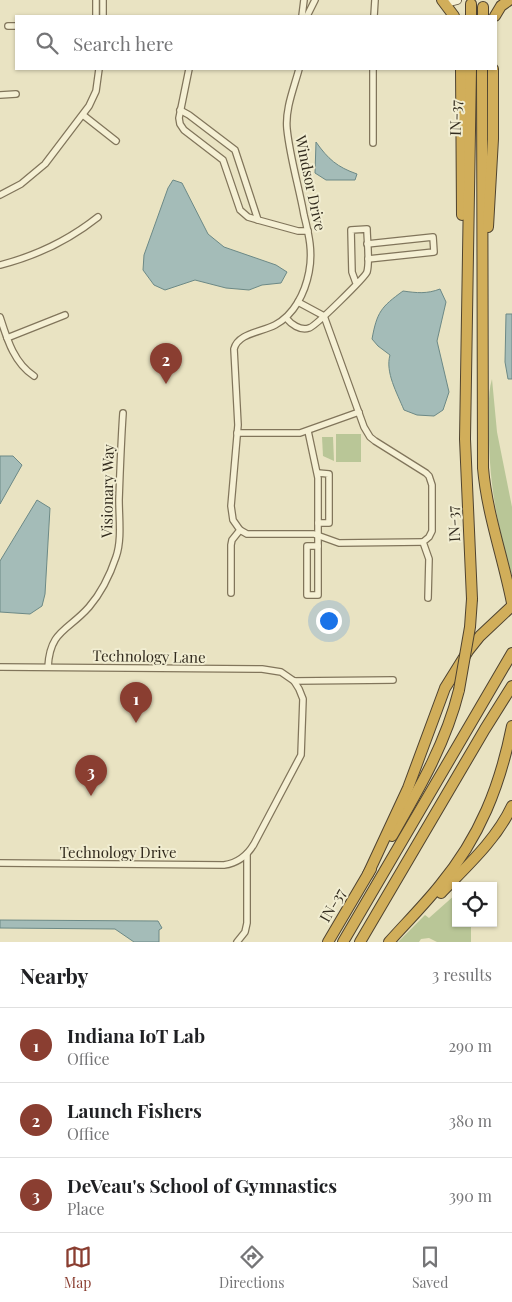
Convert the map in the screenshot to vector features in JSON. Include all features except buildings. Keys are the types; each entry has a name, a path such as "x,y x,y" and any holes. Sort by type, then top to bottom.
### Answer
{"highway":[{"path":"442,0 453,15"},
{"path":"496,15 506,0"},
{"path":"471,4 471,15"},
{"path":"460,70 463,293 466,334"},
{"name":"IN-37","path":"328,942 406,812 434,761 451,718 459,690 470,628 472,599 466,472 466,334 471,70"},
{"name":"IN-37","path":"482,70 483,449 485,487 512,604"},
{"path":"483,308 492,153 493,70"},
{"path":"368,874 408,788 445,688 468,651 512,604"},
{"path":"342,942 512,653"},
{"path":"360,942 484,729 512,686"},
{"path":"389,942 441,885 471,840 496,789 512,726"},
{"path":"389,942 432,903 481,851 502,825 512,806"}],"main road":[{"path":"442,0 449,2 457,0"}],"street":[{"path":"96,0 96,15"},
{"path":"103,0 103,15"},
{"path":"302,15 304,0"},
{"path":"308,15 315,0"},
{"path":"374,15 375,0"},
{"path":"8,26 15,26"},
{"path":"0,195 38,172 83,116 95,95 99,70"},
{"path":"189,70 179,121 184,130 223,160 240,210 248,217 258,220 298,231 308,230"},
{"name":"Windsor Drive","path":"286,318 298,302 309,273 311,251 287,128 289,104 297,70"},
{"path":"372,143 373,70"},
{"path":"0,95 16,94"},
{"path":"180,110 235,150 258,220"},
{"path":"83,116 116,141"},
{"path":"0,264 52,247 98,217"},
{"path":"298,302 324,316 366,432 370,437 426,473 432,480 432,531 424,542 339,543 318,535 247,534 240,530 233,520 231,506 238,410 233,355 235,345 240,339 276,325 286,318 296,326 306,329 314,326 324,316 356,283 366,274 368,258 367,229 351,230 352,272 356,283"},
{"path":"367,244 433,237 434,252 368,258"},
{"path":"7,338 64,314"},
{"path":"0,317 7,338 22,366 34,376"},
{"path":"237,433 296,434 359,412"},
{"name":"Visionary Way","path":"48,667 49,655 57,636 89,607 105,583 116,557 119,543 120,454 123,413"},
{"path":"308,431 318,474 318,523 318,535 318,546 318,595 307,595 307,546 318,546"},
{"path":"318,474 329,474 329,523 318,523"},
{"path":"231,593 231,545 235,535 240,530"},
{"path":"424,542 429,559 428,598"},
{"name":"Technology Lane","path":"0,667 271,669 284,673 294,681 393,680"},
{"path":"237,942 245,932 247,923 248,854 301,755 303,699 294,681"},
{"name":"Technology Drive","path":"0,863 224,865 236,862 248,854"}],"green space":[{"path":"492,379 497,432 512,507 512,576 497,518 490,461 489,405"},
{"path":"336,434 361,434 361,462 336,462"},
{"path":"322,437 333,437 334,461 323,456"},
{"path":"452,898 452,927 471,927 471,942 437,942 429,938 421,939 419,942 398,942 425,915 429,918"}],"water":[{"path":"316,142 334,162 357,174 355,180 326,180 315,173"},
{"path":"173,180 182,183 208,234 224,247 276,265 287,272 281,283 262,285 249,290 226,288 195,280 165,290 154,285 143,270 144,255 168,188"},
{"path":"440,289 446,302 437,341 449,392 443,410 434,416 417,415 404,410 390,375 390,355 372,339 381,311 403,291 422,293"},
{"path":"506,314 512,314 512,379 508,379 505,362"},
{"path":"0,456 13,456 22,465 0,504"},
{"path":"37,500 50,508 45,594 42,606 30,614 0,612 0,561"},
{"path":"0,920 158,921 162,928 159,930 159,942 134,942 115,929 0,928"}],"place":[{"name":"Launch Fishers","path":"166,384"},
{"name":"Indiana IoT Lab","path":"136,723"},
{"name":"DeVeau's School of Gymnastics","path":"91,796"}]}
